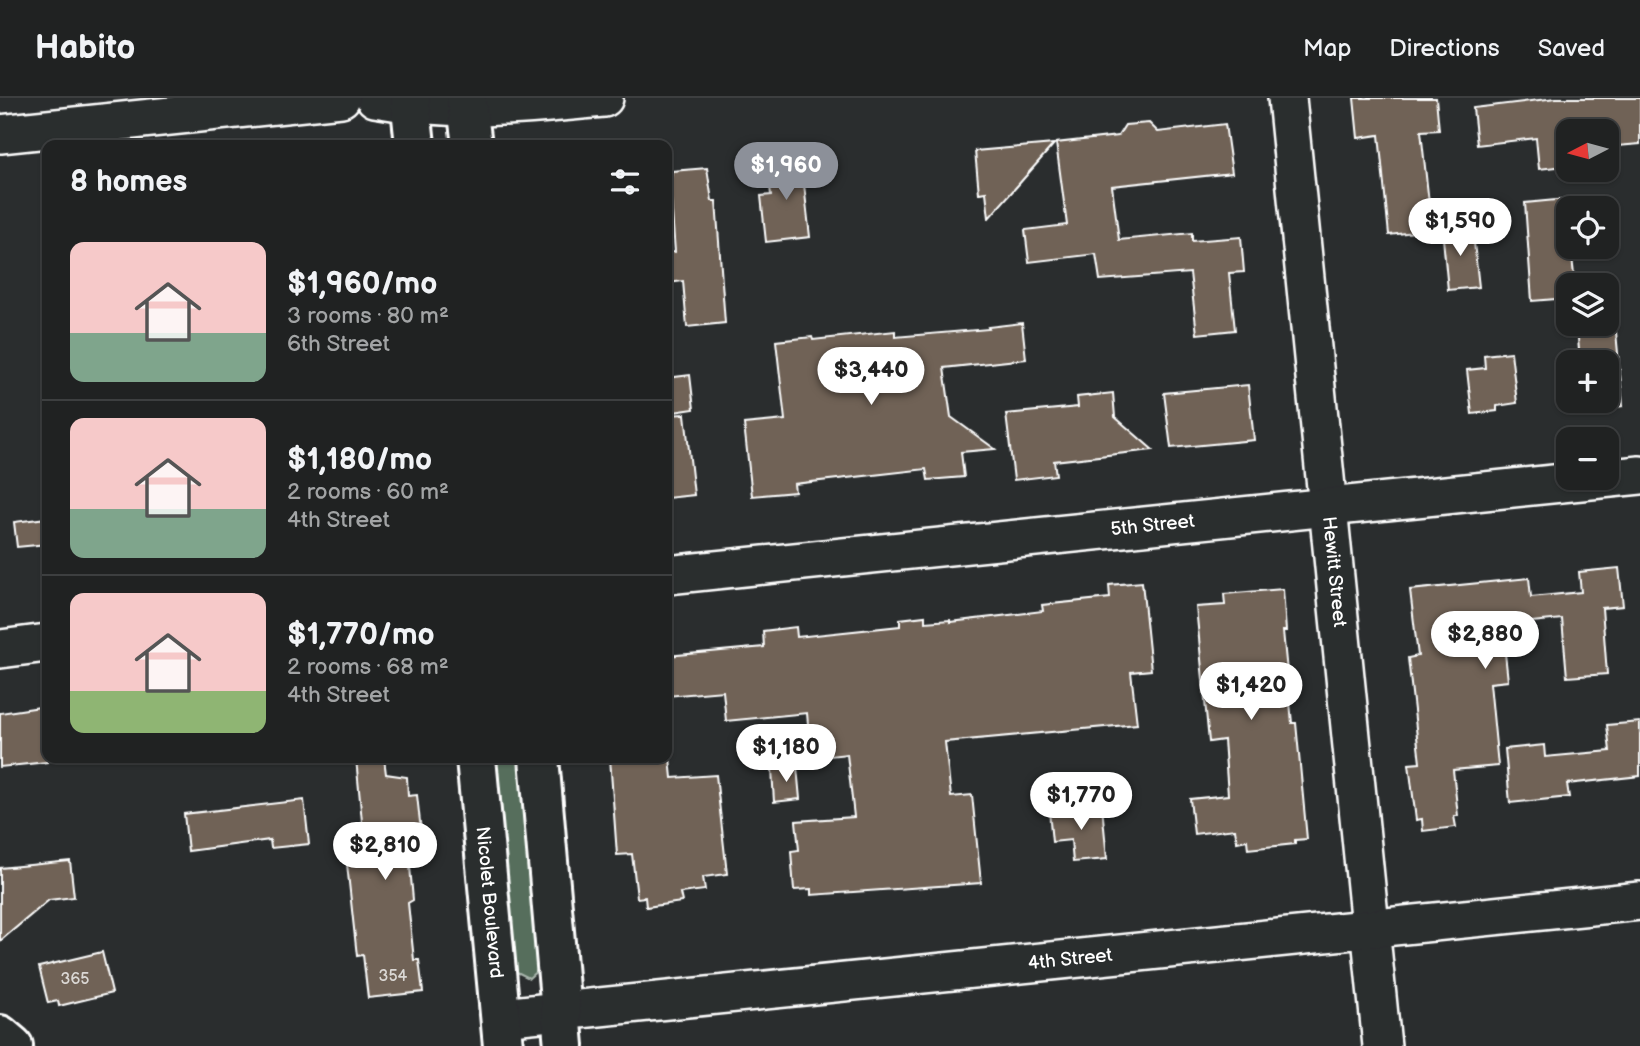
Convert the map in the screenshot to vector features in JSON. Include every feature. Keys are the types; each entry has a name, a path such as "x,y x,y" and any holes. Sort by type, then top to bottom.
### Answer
{"street":[{"path":"0,134 341,98"},
{"path":"413,140 399,100 507,108 604,98"},
{"name":"Hewitt Street","path":"1287,98 1381,1046"},
{"path":"467,103 471,140"},
{"name":"5th Street","path":"672,574 1640,475"},
{"path":"0,649 42,644"},
{"name":"Nicolet Boulevard","path":"476,763 502,1032"},
{"path":"539,763 563,1028"},
{"name":"4th Street","path":"502,1032 563,1028 1370,929 1640,901"},
{"path":"0,1035 13,1046"}],"green space":[{"path":"492,763 521,763 541,967 529,978 513,970"}],"building":[{"path":"1354,98 1436,98 1439,130 1421,131 1432,230 1389,235 1379,135 1358,138"},
{"path":"1556,98 1640,98 1640,144 1619,146 1619,119 1556,119 1556,167 1539,169 1536,138 1477,145 1473,108"},
{"path":"1149,123 1158,132 1225,124 1232,173 1112,186 1119,240 1192,233 1192,241 1241,237 1244,272 1229,273 1235,330 1197,334 1190,273 1100,280 1096,254 1029,262 1025,230 1067,225 1056,143 1118,136 1125,125"},
{"path":"1054,144 989,218 986,192 979,193 975,151"},
{"path":"801,158 810,237 766,242 761,196 771,195 767,161"},
{"path":"707,168 712,201 716,201 725,323 687,327 683,281 672,282 672,252 675,252 672,171"},
{"path":"1556,200 1556,259 1572,259 1574,273 1556,273 1556,299 1532,301 1525,203"},
{"path":"1472,225 1479,287 1448,290 1442,228"},
{"path":"1022,323 1026,359 944,368 951,417 995,449 961,452 964,477 928,480 926,469 794,484 795,492 752,496 744,424 785,420 776,341 812,337 813,340 895,331 895,337 989,329 988,327"},
{"path":"1578,336 1616,336 1618,350 1579,350"},
{"path":"1511,352 1517,403 1497,406 1497,411 1472,414 1467,370 1485,368 1484,355"},
{"path":"1619,364 1623,406 1619,406"},
{"path":"690,375 694,409 672,412 672,377"},
{"path":"1248,385 1254,440 1171,448 1164,393"},
{"path":"1113,393 1115,417 1153,450 1054,461 1056,475 1014,480 1006,414 1078,407 1077,397"},
{"path":"685,414 694,495 672,497 672,415"},
{"path":"42,519 42,544 17,547 14,522"},
{"path":"1619,568 1623,606 1602,608 1607,674 1567,677 1562,619 1502,625 1508,681 1490,683 1498,766 1453,770 1458,816 1454,816 1456,827 1423,831 1422,819 1416,820 1409,764 1420,763 1408,658 1418,656 1410,590 1529,578 1531,597 1581,592 1579,572"},
{"path":"1142,582 1151,670 1131,672 1137,724 945,742 951,797 972,795 981,883 811,895 811,889 794,890 791,851 799,850 796,821 854,817 847,754 811,758 807,713 726,721 723,691 672,696 672,656 764,647 763,631 796,627 797,637 900,626 900,619 925,616 925,622 950,622 1043,611 1042,605 1110,598 1109,585"},
{"path":"1283,589 1286,631 1283,631 1292,723 1296,723 1307,839 1295,840 1295,844 1248,849 1247,840 1237,842 1235,829 1194,834 1190,799 1228,795 1224,740 1209,742 1196,607 1225,605 1224,594"},
{"path":"42,707 42,763 0,767 0,713"},
{"path":"1640,722 1640,776 1567,784 1569,797 1510,803 1505,749 1544,745 1545,757 1610,751 1607,725"},
{"path":"356,763 385,763 386,774 407,777 408,796 417,795 421,831 407,833 413,900 408,903 414,960 419,960 423,992 368,998 363,955 357,956 346,855 365,853"},
{"path":"610,763 670,763 672,778 716,775 727,874 703,877 705,890 680,893 682,902 646,907 645,897 637,898 632,854 617,855"},
{"path":"797,767 800,799 774,802 772,769"},
{"path":"304,800 309,844 271,848 270,840 188,851 184,814"},
{"path":"1102,806 1107,859 1073,862 1071,840 1052,842 1049,811"},
{"path":"70,861 74,897 49,900 0,941 0,868"},
{"path":"102,952 112,993 59,1006 58,1001 48,1003 39,967"}]}
